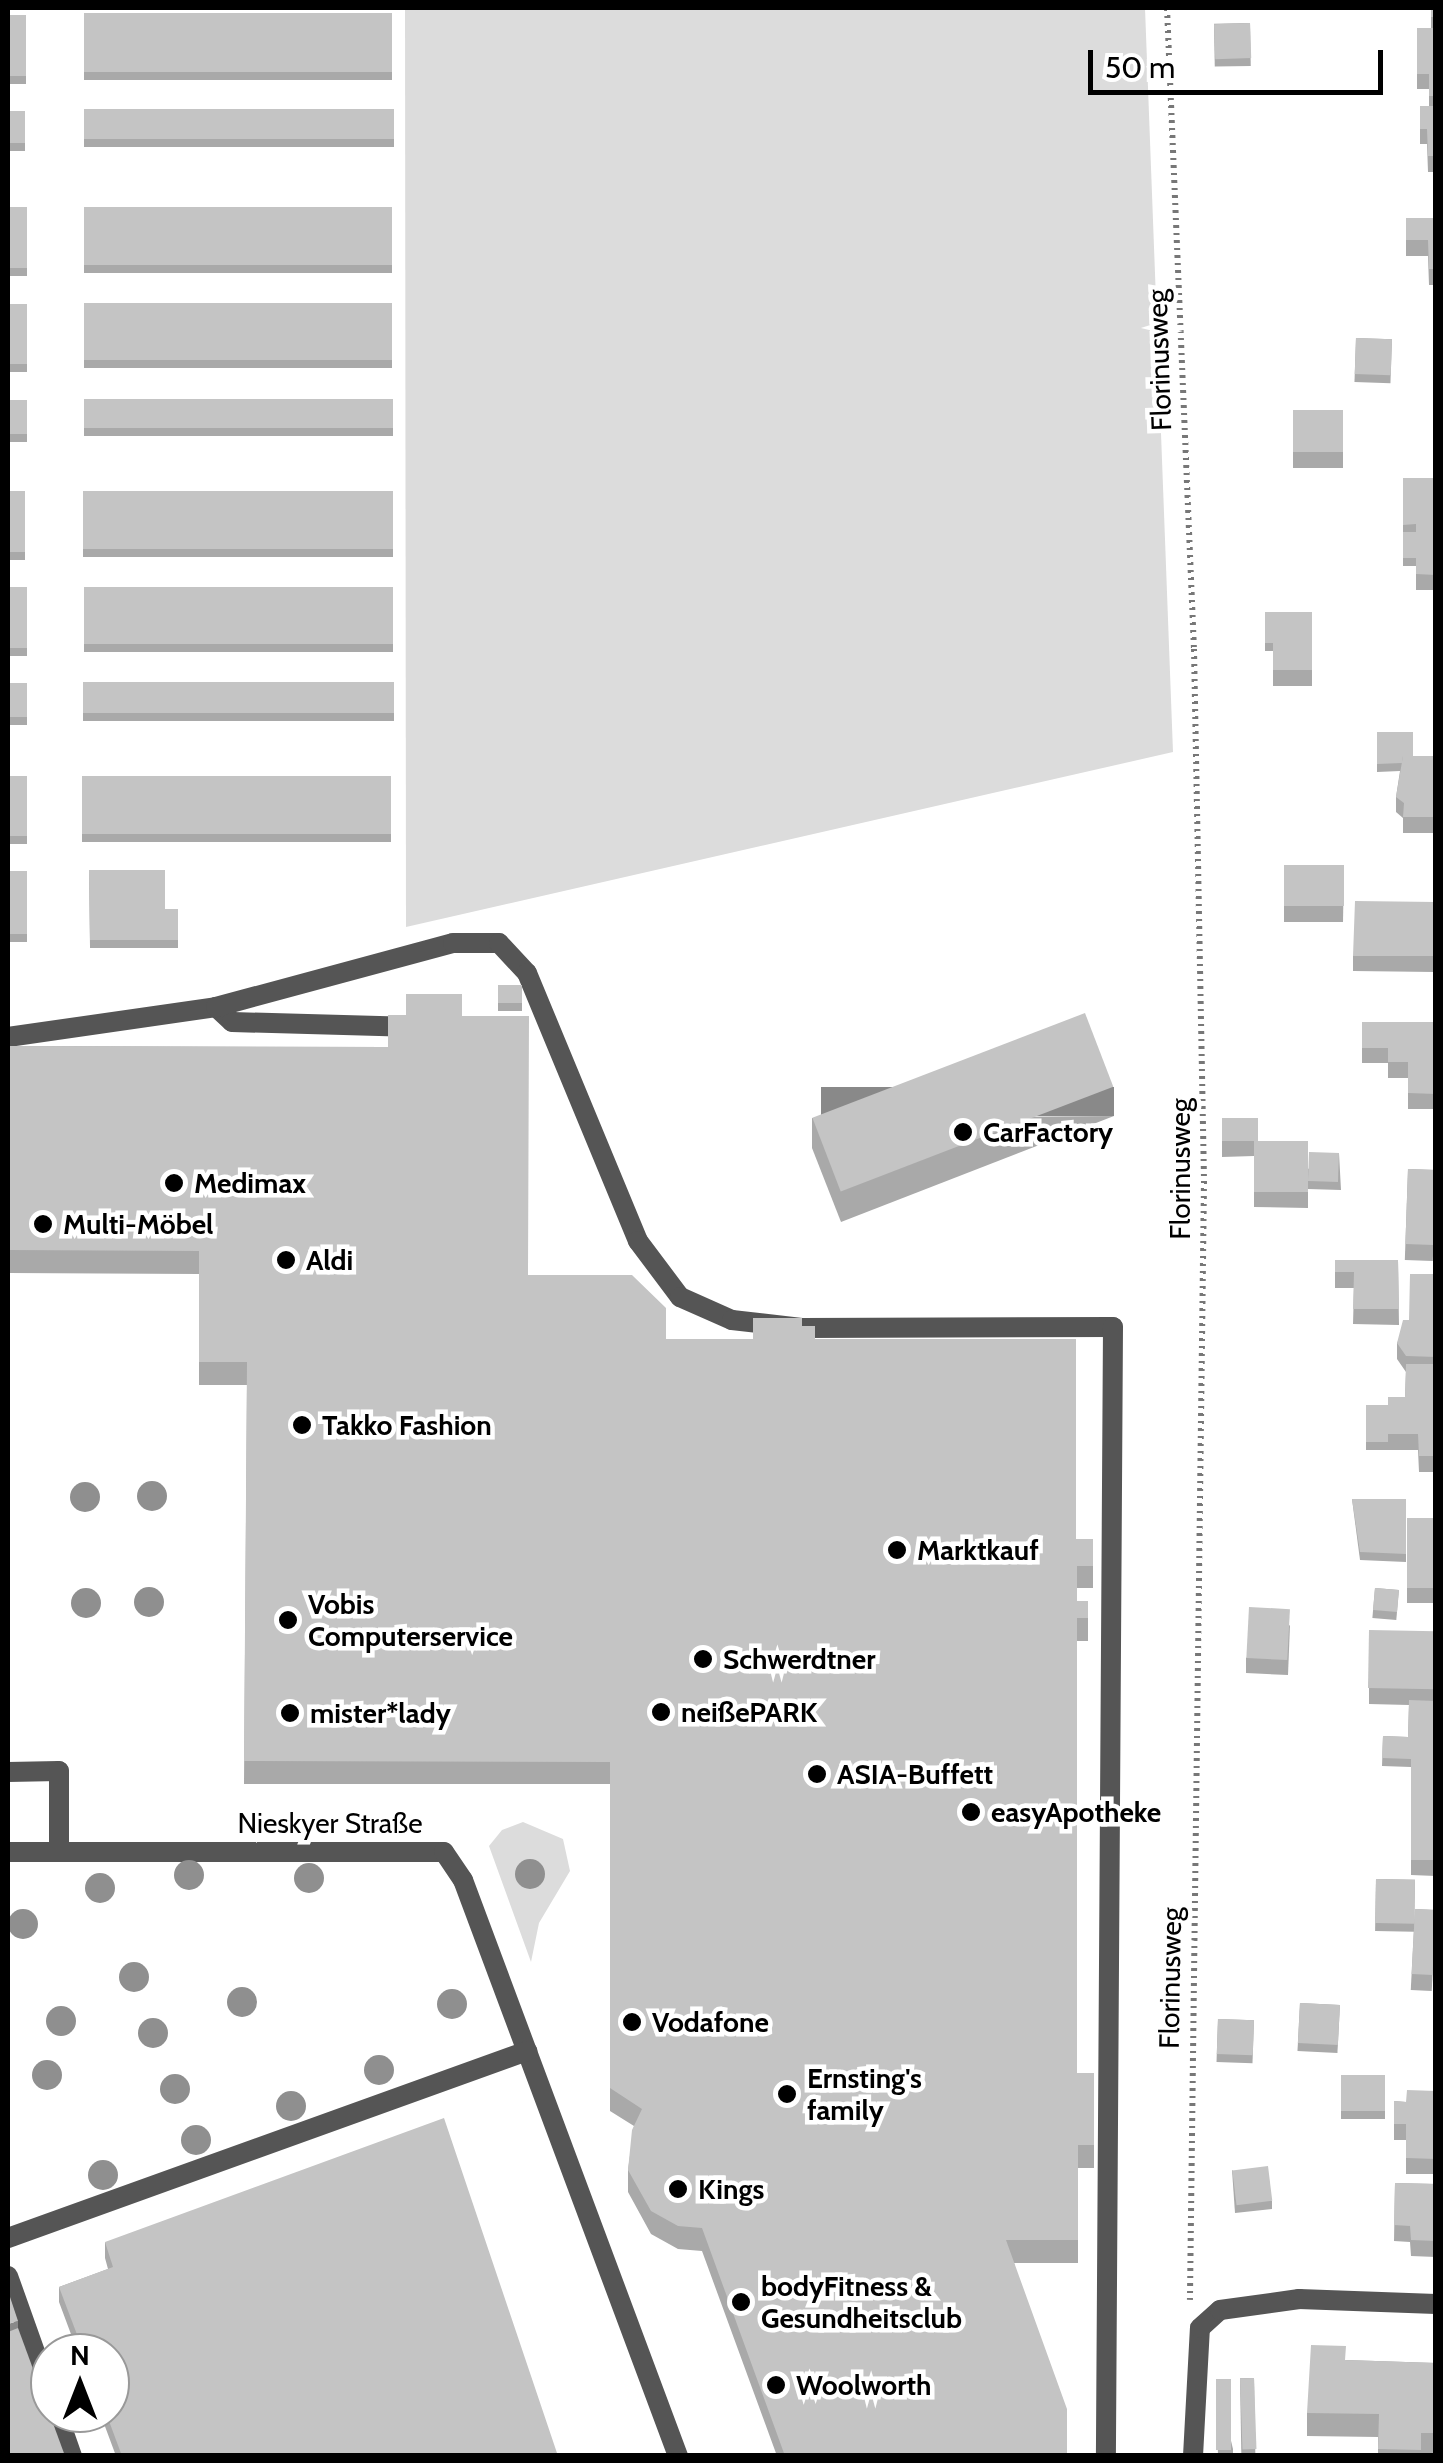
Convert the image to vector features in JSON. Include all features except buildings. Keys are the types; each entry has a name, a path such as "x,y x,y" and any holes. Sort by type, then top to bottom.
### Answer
{"street":[{"path":"8,1038 216,1007 453,943 499,943 527,972 638,1240 680,1298 732,1320 802,1328 1112,1327 1106,2456"},
{"path":"216,1007 232,1022 406,1028"},
{"path":"8,1772 59,1772 59,1850"},
{"name":"Nieskyer Straße","path":"8,1852 444,1852 463,1880 678,2456"},
{"path":"8,2238 527,2051"},
{"path":"8,2276 30,2338"},
{"path":"1193,2456 1200,2328 1220,2310 1251,2302 1436,2304"}],"path":[{"name":"Florinusweg","path":"1167,8 1194,649 1204,1181 1188,2296 1200,2328"}],"shaded area":[{"path":"405,8 1145,8 1173,752 406,927"},
{"path":"523,1822 563,1839 570,1871 539,1923 531,1962 489,1846 502,1830"}],"place":[{"name":"CarFactory","path":"963,1132"},
{"name":"Medimax","path":"174,1183"},
{"name":"Multi-Möbel","path":"43,1224"},
{"name":"Aldi","path":"286,1260"},
{"name":"Takko Fashion","path":"302,1425"},
{"name":"Marktkauf","path":"897,1550"},
{"name":"Vobis Computerservice","path":"288,1620"},
{"name":"Schwerdtner","path":"703,1659"},
{"name":"neißePARK","path":"661,1712"},
{"name":"mister*lady","path":"290,1713"},
{"name":"ASIA-Buffett","path":"817,1774"},
{"name":"easyApotheke","path":"971,1812"},
{"name":"Vodafone","path":"632,2022"},
{"name":"Ernsting's family","path":"787,2094"},
{"name":"Kings","path":"678,2189"},
{"name":"bodyFitness & Gesundheitsclub","path":"741,2302"},
{"name":"Woolworth","path":"776,2385"}]}
